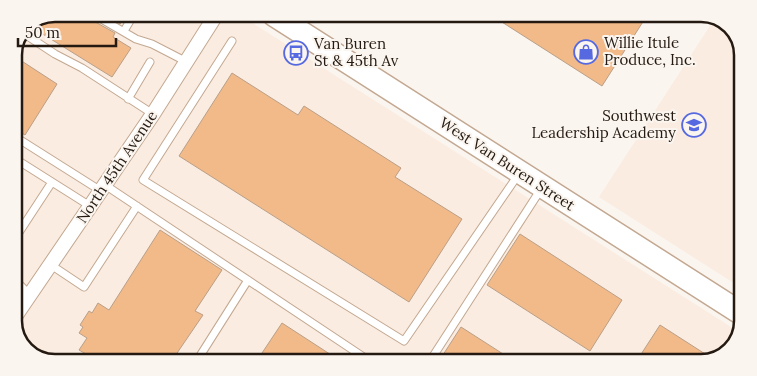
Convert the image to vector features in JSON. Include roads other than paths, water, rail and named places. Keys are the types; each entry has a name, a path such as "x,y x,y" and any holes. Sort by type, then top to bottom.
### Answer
{"main road":[{"name":"West Van Buren Street","path":"285,22 734,308"}],"street":[{"name":"North 45th Avenue","path":"23,305 153,114 212,22"}],"lane":[{"path":"108,22 136,39 152,44 187,62"},
{"path":"124,31 129,22"},
{"path":"28,37 82,68 153,114"},
{"path":"232,41 143,180 404,341 520,172"},
{"path":"128,99 150,62"},
{"path":"23,141 137,206 359,354"},
{"path":"23,164 90,206"},
{"path":"23,226 52,182"},
{"path":"434,354 543,186"},
{"path":"51,265 84,287 137,206"},
{"path":"201,354 248,280"},
{"path":"23,288 30,295"}],"place":[{"name":"Willie Itule Produce, Inc.","path":"586,52"},
{"name":"Van Buren St & 45th Av","path":"296,53"},
{"name":"Southwest Leadership Academy","path":"694,125"}]}
